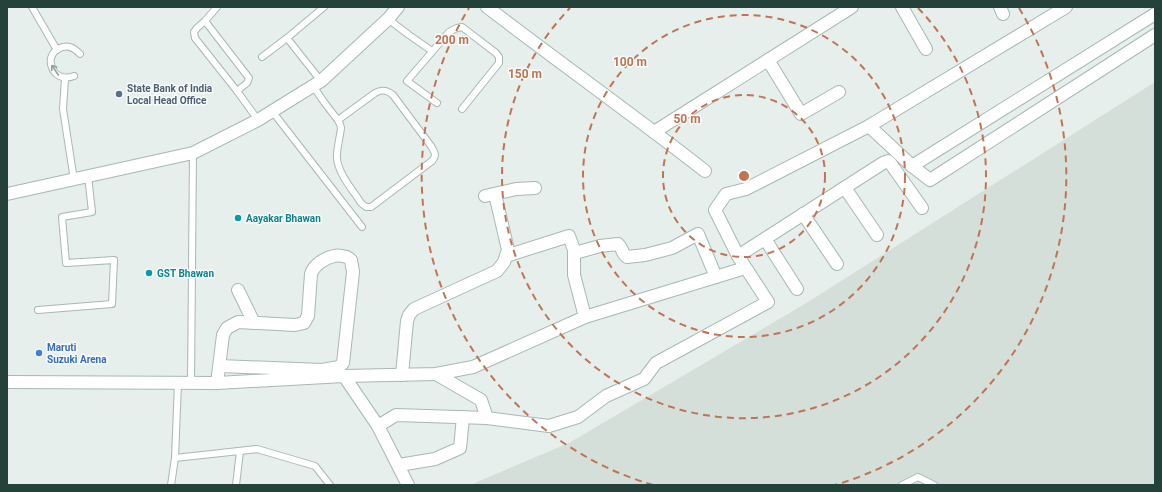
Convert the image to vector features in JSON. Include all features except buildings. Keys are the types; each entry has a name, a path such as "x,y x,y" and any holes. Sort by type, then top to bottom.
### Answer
{"street":[{"path":"7,194 192,153 258,120 317,83 388,19 398,7"},
{"path":"486,7 705,171"},
{"path":"654,132 852,7"},
{"path":"902,7 926,49"},
{"path":"378,426 396,415 487,418 550,426 578,417 606,396 644,379 656,363 768,302 738,256 715,210 726,194 746,188 868,126 1066,7"},
{"path":"912,166 1155,14"},
{"path":"868,126 912,166 930,180 1155,35"},
{"path":"768,60 801,114 839,92"},
{"path":"738,256 888,161 922,208"},
{"path":"402,376 407,321 409,315 414,309 497,271 504,262 508,250 490,195 516,189 535,188"},
{"path":"845,188 877,235"},
{"path":"803,214 837,264"},
{"path":"575,253 600,246 618,244 620,245 624,255 627,257 645,255 672,248 698,234 716,277"},
{"path":"506,256 569,236 575,253 574,275 585,318"},
{"path":"765,239 797,289"},
{"path":"217,383 223,335 227,328 238,322 295,325 304,323 308,316 311,274 313,268 321,262 334,256 348,257 352,260 353,272 344,363 339,367 322,370 220,366"},
{"path":"7,382 217,383 344,376 402,376 436,374 473,367 585,318 745,268"},
{"path":"238,290 254,323"},
{"path":"436,374 482,400 487,418"},
{"path":"344,376 378,426 408,485"},
{"path":"398,465 435,459 460,448 463,417"}],"lane":[{"path":"32,7 57,50"},
{"path":"217,7 194,32 195,38 258,120"},
{"path":"262,57 324,7"},
{"path":"388,19 432,52"},
{"path":"205,21 249,78 247,83 237,91"},
{"path":"437,103 407,81 449,32 462,27 496,53 499,57 499,63 462,109"},
{"path":"287,38 317,83 324,102 340,124 341,128 337,158 338,166 361,203 366,207 371,207 432,161 435,157 435,153 431,146 393,95 386,90 381,90 375,93 338,120"},
{"path":"74,76 65,78 55,74 52,69 51,58 53,54 61,47 67,46 72,47 80,54"},
{"path":"65,78 63,109 74,180"},
{"path":"272,111 362,227"},
{"path":"191,383 192,153"},
{"path":"38,310 112,304 114,260 66,263 62,217 92,212 88,176"},
{"path":"171,485 175,458 178,383"},
{"path":"175,458 257,449 315,466 330,485"},
{"path":"236,485 240,451"},
{"path":"902,485 918,477 934,485"}],"shaded area":[{"path":"1155,82 1155,485 472,485 569,443 808,302"}],"place":[{"name":"State Bank of India Local Head Office","path":"119,94"},
{"name":"Aayakar Bhawan","path":"238,218"},
{"name":"GST Bhawan","path":"149,273"},
{"name":"Maruti Suzuki Arena","path":"39,353"}]}
